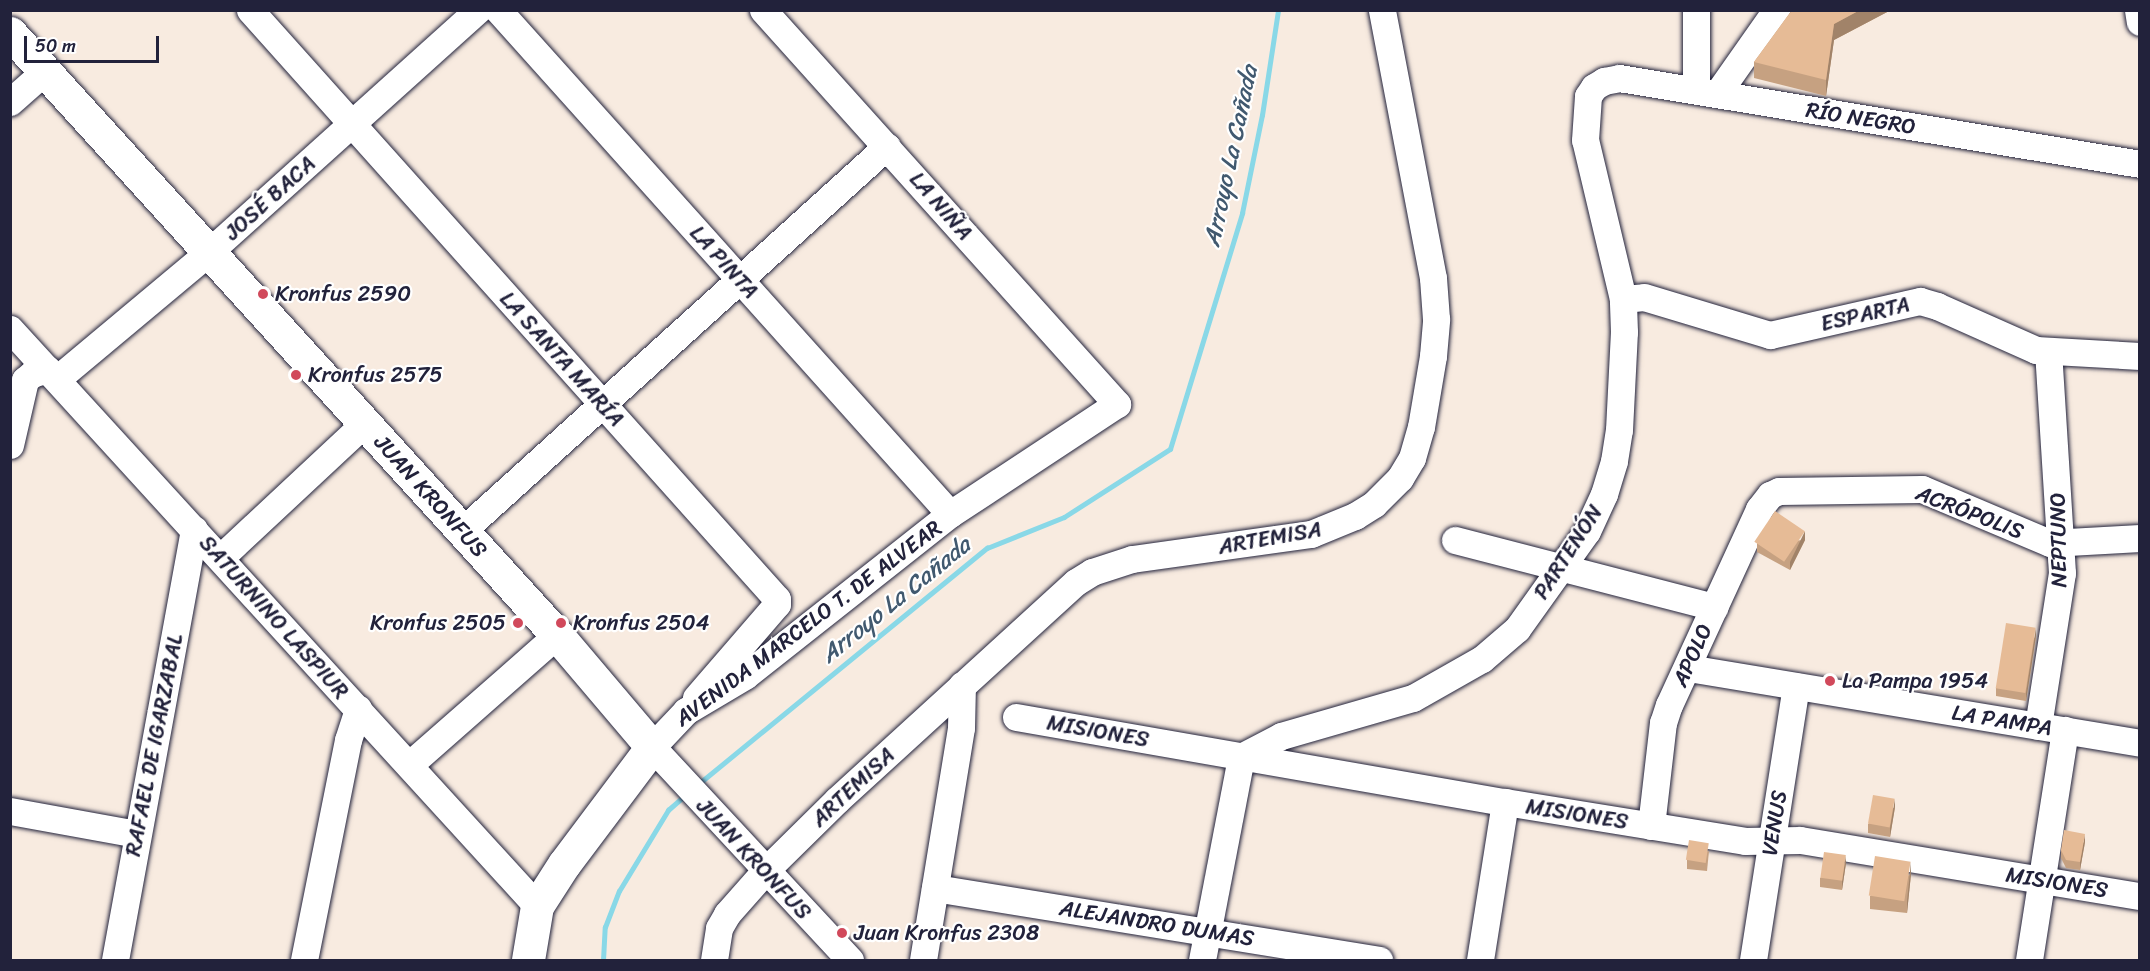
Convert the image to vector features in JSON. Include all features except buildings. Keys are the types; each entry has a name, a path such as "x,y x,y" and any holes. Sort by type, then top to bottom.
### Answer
{"main road":[{"name":"JUAN KRONFUS","path":"10,33 557,635 652,747"},
{"name":"AVENIDA MARCELO T. DE ALVEAR","path":"528,960 537,906 564,864 652,747"}],"street":[{"name":"LA SANTA MARÍA","path":"250,10 777,599 777,604 686,711"},
{"name":"JOSÉ BACA","path":"35,377 210,252 478,10"},
{"name":"LA PINTA","path":"498,10 950,514"},
{"name":"LA NIÑA","path":"763,10 1117,404"},
{"name":"ARTEMISA","path":"714,960 719,928 727,914 765,871 837,800 1049,604 1092,572 1132,559 1311,534 1355,516 1374,504 1406,468 1412,458 1421,427 1433,356 1436,319 1433,278 1382,10"},
{"path":"1696,10 1706,92"},
{"path":"1706,92 1776,10"},
{"path":"2138,10 2139,22"},
{"path":"10,102 45,71"},
{"name":"RÍO NEGRO","path":"1588,96 1594,87 1604,81 1619,78 2139,164"},
{"name":"PARTENÓN","path":"1241,757 1281,736 1413,698 1482,659 1517,629 1587,531 1604,494 1614,461 1619,430 1623,299 1585,140 1588,96"},
{"path":"462,531 887,146"},
{"name":"ESPARTA","path":"1623,299 1644,297 1770,335 1920,301 1937,306 2024,346 2048,353 2139,356"},
{"name":"SATURNINO LASPIUR","path":"10,329 35,377 194,529 537,906"},
{"name":"NEPTUNO","path":"2038,726 2060,591 2061,544 2048,353"},
{"path":"10,445 35,377"},
{"name":"AVENIDA MARCELO T. DE ALVEAR","path":"652,747 686,711 745,676 950,514 1117,404"},
{"path":"220,558 364,423"},
{"name":"ACRÓPOLIS","path":"1770,495 1779,491 1922,489 2029,536 2061,544 2139,538"},
{"name":"APOLO","path":"1651,825 1663,723 1759,509 1770,495"},
{"name":"RAFAEL DE IGARZABAL","path":"115,960 194,529"},
{"path":"1455,540 1714,607"},
{"path":"409,765 557,635"},
{"name":"LA PAMPA","path":"1688,668 2139,743"},
{"path":"923,960 961,728 962,685"},
{"name":"VENUS","path":"1753,960 1770,840 1796,686"},
{"path":"304,960 348,740 358,709"},
{"name":"MISIONES","path":"1016,717 1745,841 1800,840 2139,896"},
{"path":"2029,960 2065,730"},
{"name":"JUAN KRONFUS","path":"652,747 850,960"},
{"path":"1202,960 1241,757"},
{"path":"1480,960 1505,802"},
{"path":"10,811 137,834"},
{"name":"ALEJANDRO DUMAS","path":"935,888 1379,960"}],"waterway":[{"name":"Arroyo La Cañada","path":"697,785 987,548 1064,517 1170,449 1242,213 1262,115 1278,10"},
{"name":"Arroyo La Cañada","path":"603,960 605,927 619,891 668,810 685,795"}],"place":[{"name":"Kronfus 2590","path":"263,294"},
{"name":"Kronfus 2575","path":"296,375"},
{"name":"Kronfus 2505","path":"518,623"},
{"name":"Kronfus 2504","path":"561,623"},
{"name":"La Pampa 1954","path":"1830,681"},
{"name":"Juan Kronfus 2308","path":"842,933"}]}
